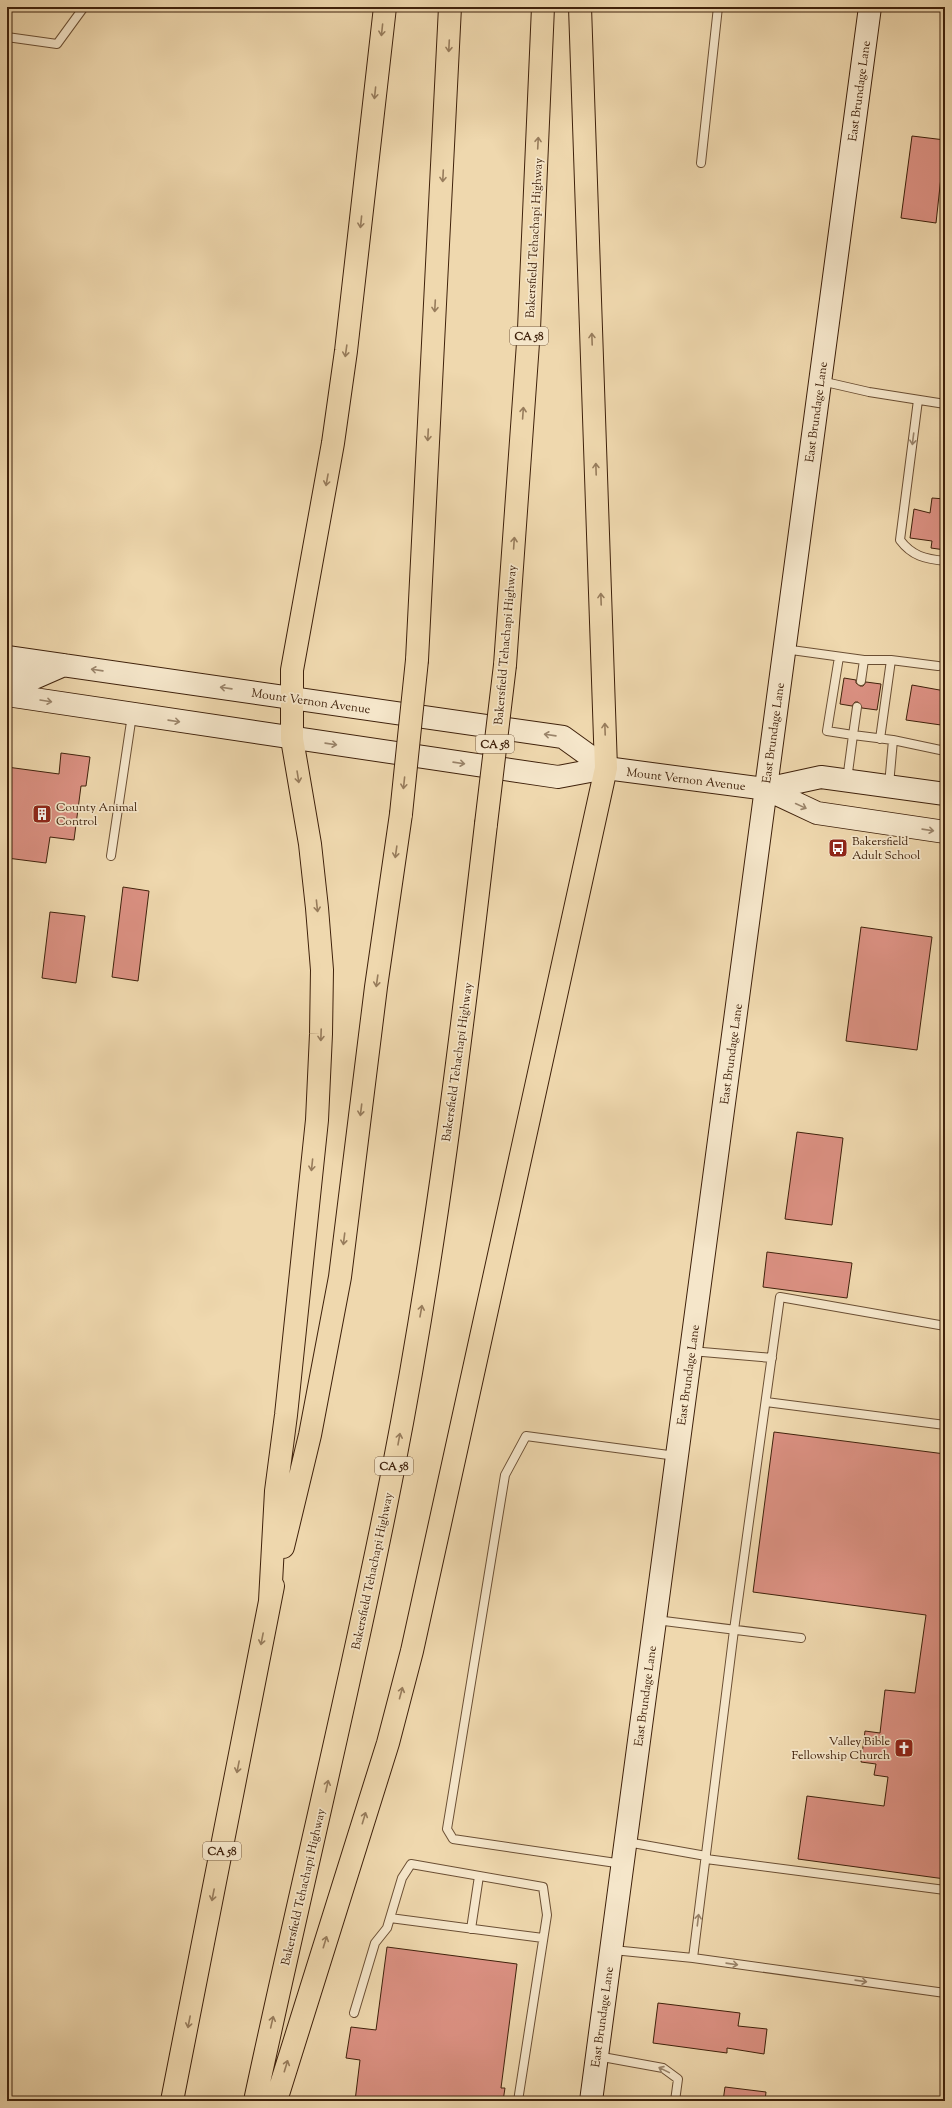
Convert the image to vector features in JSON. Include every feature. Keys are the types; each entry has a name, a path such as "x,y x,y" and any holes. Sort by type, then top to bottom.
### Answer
{"highway":[{"path":"270,1601 276,1491 286,1415 317,1120 321,1034 322,970 310,844 292,738 292,670 334,444 385,7"},
{"name":"CA 58","path":"172,2101 270,1601 310,1434 340,1277 376,987 401,814 417,660 450,7"},
{"name":"Bakersfield Tehachapi Highway","path":"255,2101 335,1748 396,1453 429,1268 468,982 505,665 529,329 541,85 543,7"},
{"path":"271,2101 279,2091 388,1743 412,1651 606,768 580,7"}],"main road":[{"name":"East Brundage Lane","path":"591,2101 870,7"},
{"name":"Mount Vernon Avenue","path":"7,657 563,736 606,768"},
{"path":"7,675 32,679 64,665"},
{"name":"Mount Vernon Avenue","path":"7,695 132,715 558,777 606,768 766,789 817,813 945,832"},
{"name":"Mount Vernon Avenue","path":"766,789 821,777 945,794"}],"lane":[{"path":"7,37 57,44 84,7"},
{"path":"700,163 718,7"},
{"path":"820,381 869,392 945,404"},
{"path":"918,400 900,540 908,551 931,560 945,561"},
{"path":"784,649 864,660 891,660 938,666"},
{"path":"839,657 827,731 893,740 945,751"},
{"path":"861,681 864,660"},
{"path":"880,739 891,660"},
{"path":"847,780 857,707"},
{"path":"111,856 132,715"},
{"path":"889,786 893,740"},
{"path":"693,1958 734,1630 780,1297 945,1326"},
{"path":"691,1351 772,1358"},
{"path":"766,1402 945,1425"},
{"path":"623,1864 453,1839 447,1830 505,1475 526,1436 677,1456"},
{"path":"655,1620 802,1638"},
{"path":"626,1842 706,1857 945,1890"},
{"path":"354,2013 375,1943 387,1928 402,1878 411,1864 543,1887 546,1915 518,2101"},
{"path":"471,1929 479,1876"},
{"path":"390,1918 543,1938"},
{"path":"611,1950 693,1958 945,1993"},
{"path":"597,2056 663,2068 678,2079 675,2101"}],"building":[{"path":"912,136 945,140 936,223 901,218"},
{"path":"932,498 945,499 945,550 931,548 932,541 910,538 914,509 930,513"},
{"path":"844,678 856,680 856,683 860,686 863,686 866,682 881,684 877,710 862,708 858,702 855,702 852,706 840,704"},
{"path":"912,685 945,691 941,725 906,720"},
{"name":"County Animal Control","path":"61,753 90,757 86,786 81,786 74,840 50,837 46,863 7,858 7,767 59,774"},
{"path":"123,887 149,891 138,981 112,977"},
{"path":"50,912 85,916 76,983 42,978"},
{"path":"861,927 932,937 917,1050 846,1041"},
{"path":"797,1132 843,1138 832,1225 785,1219"},
{"path":"767,1252 852,1263 847,1298 763,1287"},
{"path":"774,1432 945,1454 945,1691 942,1710 945,1710 945,1879 798,1859 807,1796 884,1806 888,1777 874,1775 876,1764 861,1762 865,1731 880,1733 885,1690 915,1693 926,1615 753,1592"},
{"path":"387,1947 517,1964 501,2088 505,2088 503,2101 355,2101 360,2060 346,2058 351,2027 376,2030"},
{"path":"658,2003 740,2013 738,2026 767,2029 764,2054 727,2048 727,2053 653,2043"},
{"path":"725,2087 766,2092 765,2101 723,2101"}],"place":[{"name":"County Animal Control","path":"42,814"},
{"name":"Bakersfield Adult School","path":"838,848"},
{"name":"Valley Bible Fellowship Church","path":"904,1748"}]}
